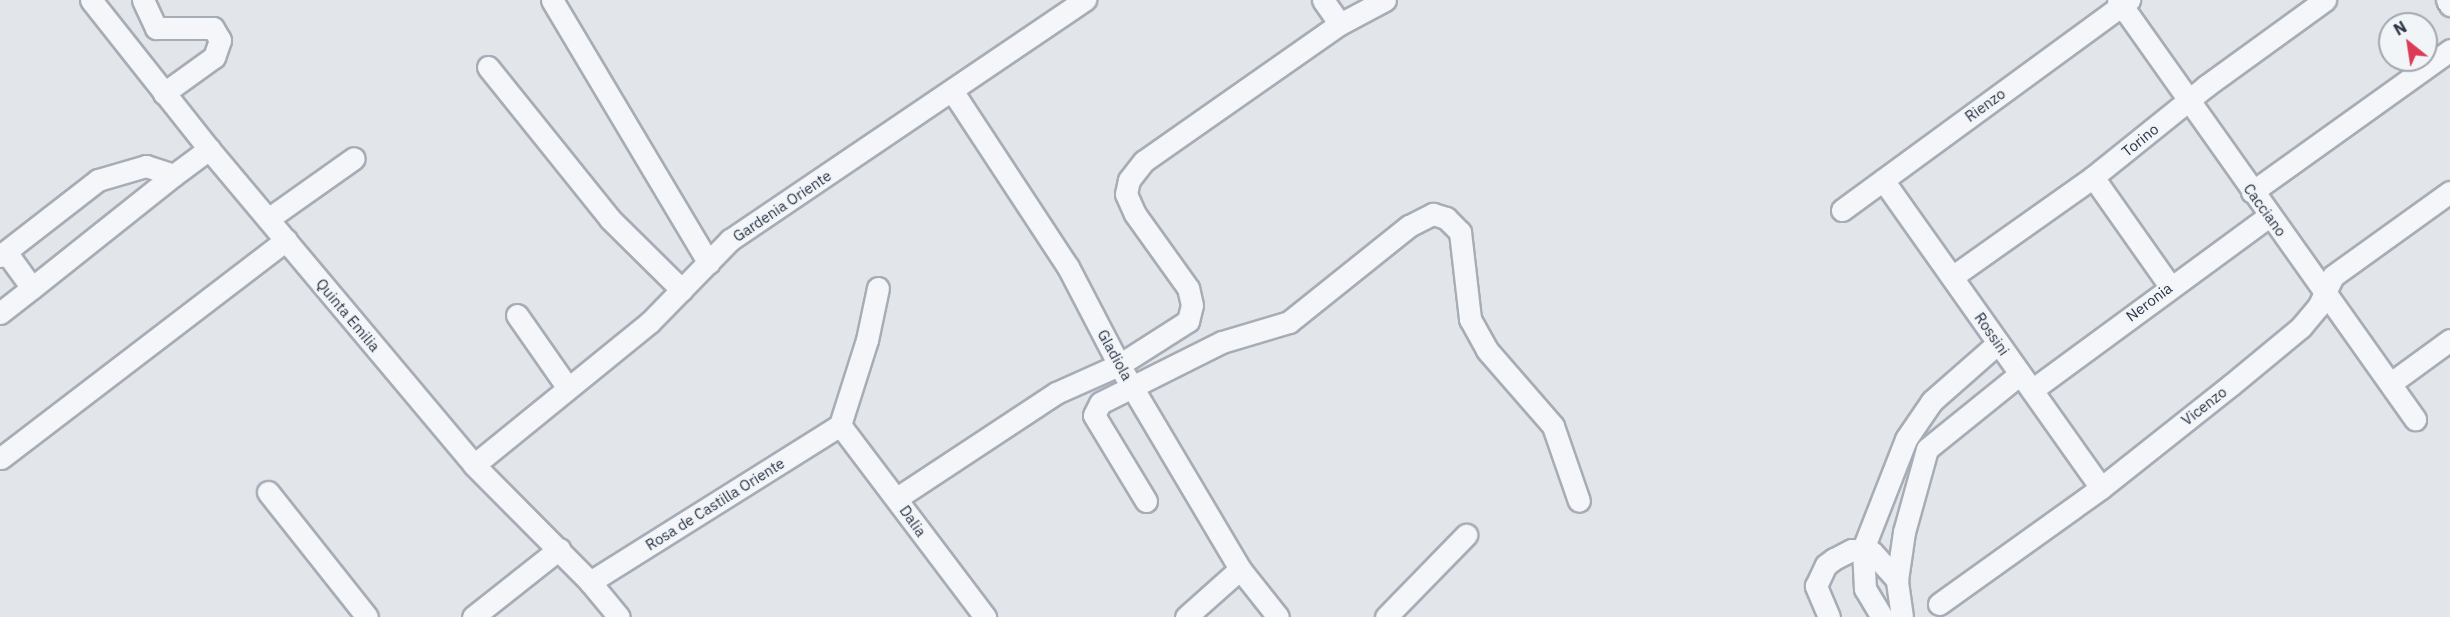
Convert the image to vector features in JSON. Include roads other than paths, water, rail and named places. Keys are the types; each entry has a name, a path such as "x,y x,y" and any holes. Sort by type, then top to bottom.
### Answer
{"street":[{"name":"Quinta Emilia","path":"91,0 209,149 474,465 559,549 619,617"},
{"path":"142,0 156,28 213,28 220,40 214,57 164,93"},
{"path":"552,0 709,263"},
{"name":"Gardenia Oriente","path":"474,465 650,322 730,240 953,92 1085,0"},
{"path":"1323,0 1340,24"},
{"path":"897,498 1056,393 1119,365 1188,321 1192,305 1188,288 1135,214 1126,194 1129,180 1144,161 1340,24 1385,0"},
{"name":"Torino","path":"1952,277 2093,177 2188,102 2325,0"},
{"path":"2447,0 2450,5"},
{"name":"Cacciano","path":"2122,2 2188,102 2415,418"},
{"name":"Rienzo","path":"1842,210 2122,2"},
{"path":"2252,192 2450,50"},
{"path":"488,67 610,219 682,290"},
{"name":"Gladiola","path":"953,92 1040,221 1119,365 1240,569 1278,617"},
{"path":"0,313 209,149"},
{"path":"268,219 354,158"},
{"path":"32,288 3,254 98,180 146,166 174,175"},
{"path":"2093,177 2170,286"},
{"name":"Rossini","path":"1883,180 2101,488"},
{"name":"Vicenzo","path":"1939,604 2101,488 2301,327 2318,307 2324,290 2345,265 2450,192"},
{"path":"1146,501 1094,415 1100,403 1131,385 1222,342 1289,322 1409,226 1433,214 1446,218 1460,232 1470,319 1487,350 1553,426 1579,501"},
{"name":"Neronia","path":"1928,449 2170,286 2269,216"},
{"path":"1,458 285,240"},
{"path":"840,425 867,340 878,288"},
{"path":"516,315 568,388"},
{"path":"2391,383 2450,340"},
{"path":"1882,617 1865,589 1863,549 1906,439 1932,401 1998,344"},
{"name":"Dalia","path":"840,425 985,617"},
{"name":"Rosa de Castilla Oriente","path":"590,582 840,425"},
{"path":"1902,617 1898,580 1904,532 1928,449 1906,439"},
{"path":"268,492 368,617"},
{"path":"1386,617 1466,535"},
{"path":"472,617 559,549"},
{"path":"1829,617 1816,586 1821,575 1834,559 1863,549 1880,558 1898,580"},
{"path":"1186,617 1240,569"}]}
